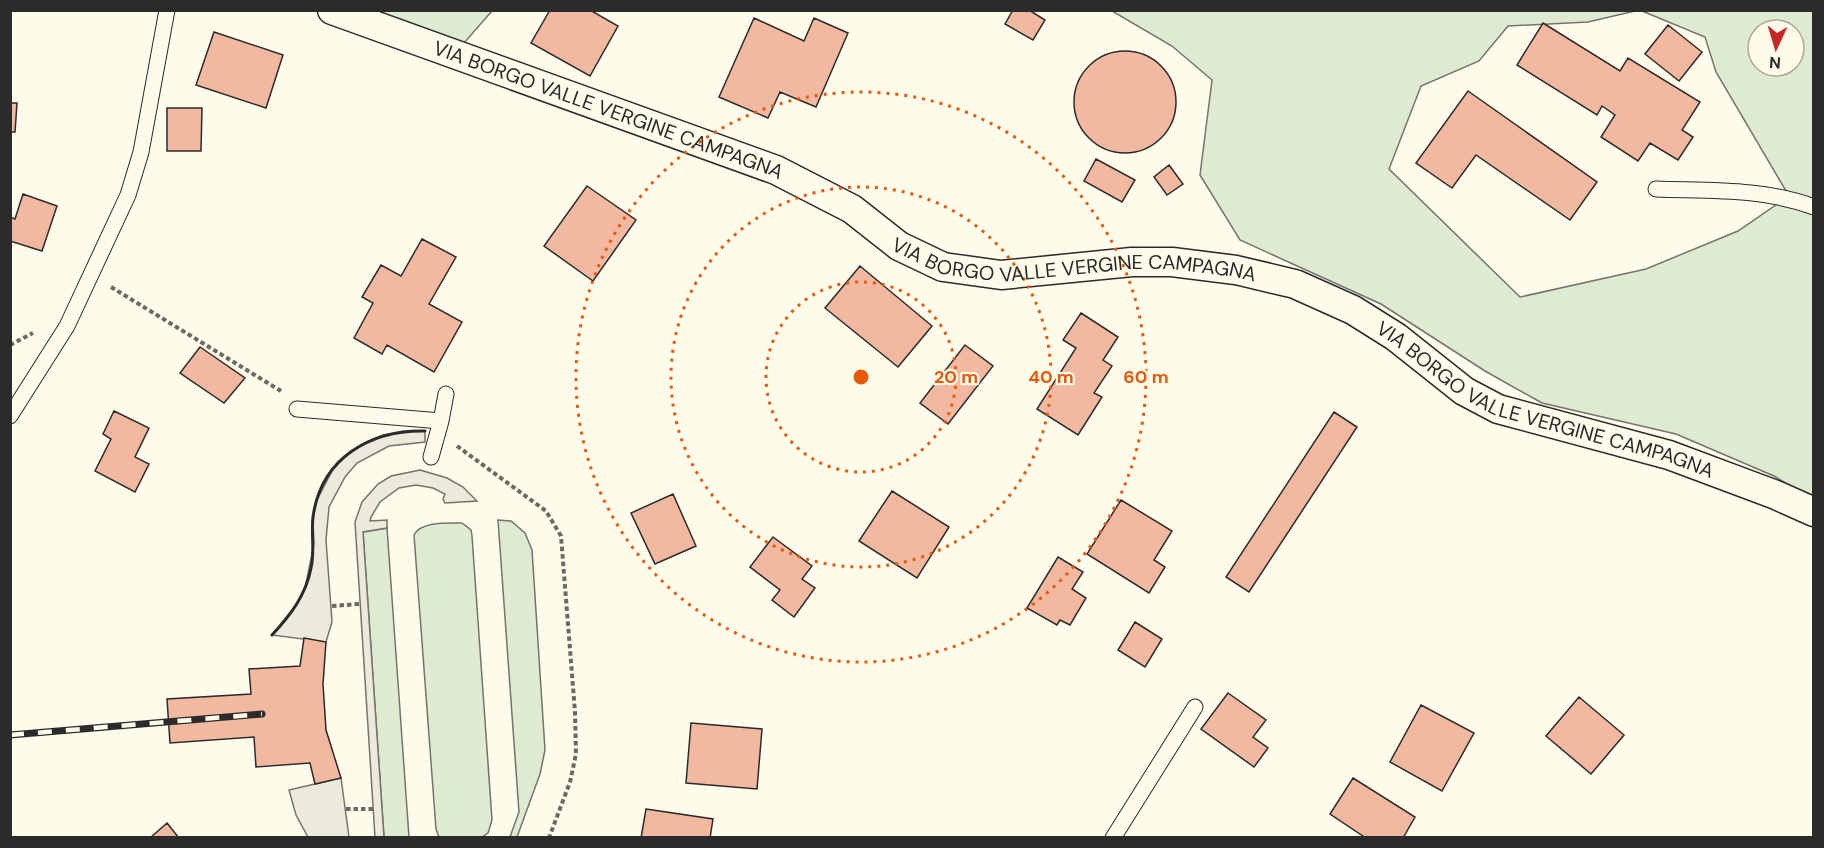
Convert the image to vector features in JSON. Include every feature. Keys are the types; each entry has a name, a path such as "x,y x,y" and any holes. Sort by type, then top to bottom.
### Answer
{"street":[{"name":"VIA BORGO VALLE VERGINE CAMPAGNA","path":"332,10 776,170 843,203 906,250 943,267 1001,275 1124,263 1173,262 1236,270 1294,284 1353,310 1396,337 1464,391 1498,409 1669,455 1766,491 1814,512"}],"lane":[{"path":"10,416 55,347 118,220 135,175 166,10"},
{"path":"1656,189 1750,192 1781,197 1814,207"},
{"path":"431,457 438,439 446,394"},
{"path":"305,410 441,421"},
{"path":"1113,837 1195,707"}],"path":[{"path":"90,275 305,410"},
{"path":"438,439 460,448 534,500 546,511 561,536 576,754 570,783 549,837"},
{"path":"332,606 359,604"},
{"path":"346,809 374,809"}],"green space":[{"path":"363,11 492,11 464,43"},
{"path":"1112,11 1635,11 1588,22 1508,26 1479,61 1421,86 1389,169 1520,297 1646,269 1738,231 1789,196 1716,72 1705,37 1642,11 1813,11 1813,500 1774,476 1676,434 1542,403 1485,371 1381,304 1240,240 1200,175 1212,80 1172,46"},
{"path":"498,520 511,521 525,533 532,550 545,750 540,774 517,837 510,837 519,812"},
{"path":"462,523 471,530 472,536 492,820 488,833 482,837 439,837 436,829 414,535 417,530 429,525"},
{"path":"387,528 409,837 384,837 363,532"}],"shaded area":[{"path":"404,431 425,431 425,442 389,446 357,463 345,477 329,507 326,540 332,622 326,642 272,635 296,605 305,588 314,544 313,520 316,502 333,469 345,456 363,444 383,435"},
{"path":"420,470 447,478 463,487 477,501 445,503 443,499 445,494 433,488 416,485 399,488 380,502 371,517 370,521 387,520 387,528 363,532 384,837 375,837 355,522 362,502 378,484 391,476"},
{"path":"341,778 349,837 308,837 296,815 289,790"}],"building":[{"path":"550,10 590,10 618,26 590,76 531,43"},
{"path":"1013,10 1029,10 1045,20 1033,40 1005,24"},
{"path":"754,18 804,41 814,18 848,33 816,107 780,92 768,118 719,97"},
{"path":"1543,23 1620,71 1628,58 1700,102 1682,130 1693,137 1678,160 1650,143 1638,161 1601,137 1615,115 1602,106 1597,115 1517,65"},
{"path":"1668,25 1702,52 1679,81 1645,54"},
{"path":"214,32 283,55 266,108 196,85"},
{"path":"1125,51 1145,55 1161,66 1172,82 1176,102 1172,122 1161,138 1145,149 1125,153 1105,149 1089,138 1078,122 1074,102 1078,82 1089,66 1105,55"},
{"path":"1468,91 1597,182 1570,220 1476,155 1452,188 1416,163"},
{"path":"10,103 17,103 15,132 10,132"},
{"path":"167,108 202,108 201,151 167,151"},
{"path":"1096,159 1135,180 1122,202 1084,181"},
{"path":"1169,165 1183,184 1167,195 1154,177"},
{"path":"587,186 636,220 593,281 544,246"},
{"path":"23,194 57,206 42,251 10,241 10,217 15,219"},
{"path":"422,239 456,257 429,304 462,322 434,372 387,345 382,354 354,338 373,303 362,297 381,265 401,276"},
{"path":"860,266 932,326 898,367 825,308"},
{"path":"1081,313 1118,337 1103,360 1112,366 1094,393 1102,397 1078,435 1037,409 1076,348 1063,340"},
{"path":"965,345 993,366 948,424 920,403"},
{"path":"200,347 245,378 224,403 180,373"},
{"path":"114,411 149,428 135,457 149,464 135,492 95,471 111,439 103,434"},
{"path":"1334,412 1357,427 1249,592 1226,577"},
{"path":"892,491 949,527 917,578 859,541"},
{"path":"673,494 696,546 655,564 631,513"},
{"path":"1121,500 1172,531 1154,560 1165,567 1149,593 1087,554"},
{"path":"773,537 812,566 802,579 815,588 794,617 772,600 780,590 750,567"},
{"path":"1058,557 1083,572 1072,589 1086,598 1070,625 1060,620 1057,625 1027,608"},
{"path":"1135,622 1162,639 1145,667 1118,650"},
{"path":"304,638 326,642 323,684 326,730 341,778 315,784 310,763 256,767 254,737 170,743 167,699 251,694 249,669 300,666"},
{"path":"1228,693 1266,720 1253,737 1268,748 1254,767 1201,729"},
{"path":"1579,697 1624,735 1591,774 1546,736"},
{"path":"1421,705 1474,733 1442,791 1390,762"},
{"path":"691,723 762,729 757,789 686,783"},
{"path":"1353,778 1415,817 1403,838 1366,838 1330,814"},
{"path":"646,809 713,819 710,838 641,838"},
{"path":"167,823 179,838 150,838"}],"railway":[{"path":"10,735 262,714"}],"wall":[{"path":"272,635 296,604 309,578 313,555 313,517 318,496 326,479 337,464 368,442 405,432 425,431"}]}
